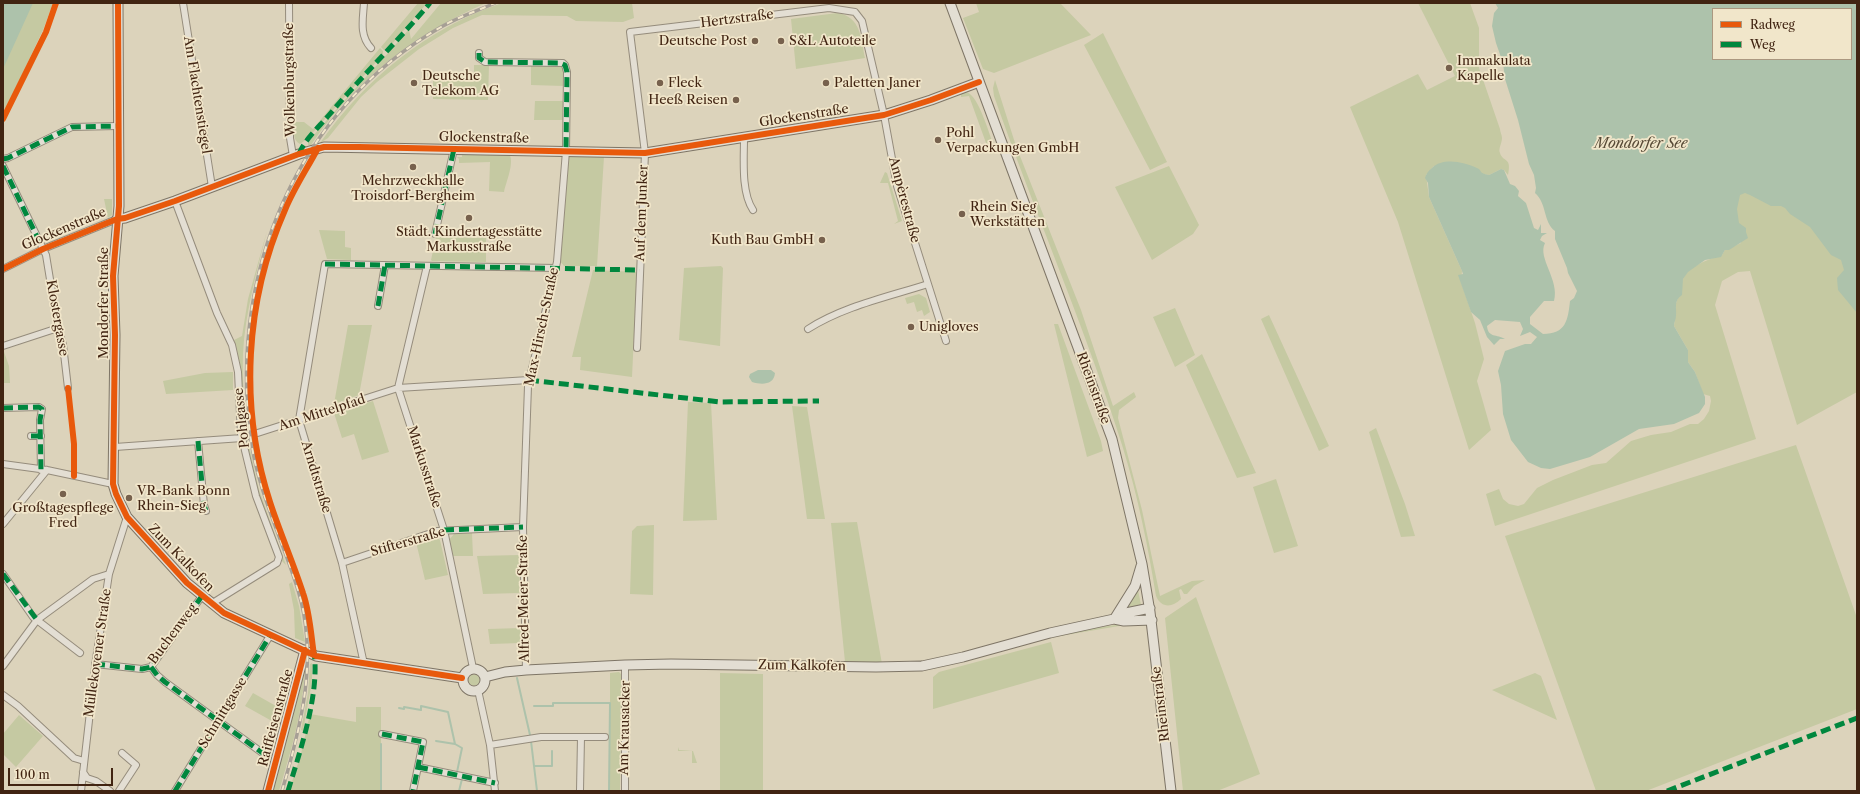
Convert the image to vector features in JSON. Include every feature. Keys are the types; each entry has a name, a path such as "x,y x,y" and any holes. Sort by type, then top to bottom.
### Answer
{"street":[{"name":"Mondorfer Straße","path":"113,484 115,447 113,276 117,219 118,3"},
{"name":"Am Flachtenstiegel","path":"183,3 212,187"},
{"name":"Wolkenburgstraße","path":"289,3 290,138 293,156"},
{"path":"364,3 363,35 370,48"},
{"name":"Rheinstraße","path":"950,3 1112,439 1142,564 1150,608 1172,791"},
{"name":"Hertzstraße","path":"630,32 829,8 851,10 855,12 862,22 884,115"},
{"name":"Auf dem Junker","path":"630,32 644,153 637,348"},
{"name":"Max-Hirsch-Straße","path":"479,53 479,58 484,62 560,63 565,65 567,72 566,151 556,268 529,380 523,527"},
{"name":"Glockenstraße","path":"3,269 43,249 117,219 175,201 293,156 324,147 644,153 884,115 931,100 979,82"},
{"name":"Ampèrestraße","path":"884,115 897,186 946,341"},
{"path":"3,159 72,127 117,126"},
{"name":"Glockenstraße","path":"744,138 747,202 753,210"},
{"path":"435,234 454,149"},
{"name":"Klostergasse","path":"3,166 46,256 58,328 64,346 68,388"},
{"name":"Pohlgasse","path":"175,201 217,313 232,346 238,372 242,438 256,496 279,559 277,563 212,604"},
{"name":"Arndtstraße","path":"364,664 342,563 299,420 325,264 385,265"},
{"path":"378,306 385,265 556,268"},
{"path":"398,388 427,266"},
{"path":"808,329 825,318 840,312 928,284"},
{"path":"3,346 58,328"},
{"name":"Am Mittelpfad","path":"115,447 242,438 398,388 529,380"},
{"name":"Markusstraße","path":"398,388 444,530 473,668"},
{"path":"3,408 39,407 42,412 40,420 44,470 3,524"},
{"path":"31,436 41,436"},
{"path":"198,441 206,511"},
{"path":"3,464 44,470 113,484"},
{"name":"Zum Kalkofen","path":"113,484 127,517 174,570 202,596 224,613 316,656 462,678"},
{"name":"Müllekovener Straße","path":"81,791 95,664 109,574 127,517"},
{"name":"Stifterstraße","path":"342,563 444,530 523,527"},
{"name":"Alfred-Meier-Straße","path":"523,527 526,670"},
{"path":"1114,619 1135,586 1142,564"},
{"path":"3,574 37,620 80,652"},
{"path":"3,666 37,620 94,579 109,574"},
{"name":"Buchenweg","path":"95,664 142,670 151,667 202,596"},
{"name":"Zum Kalkofen","path":"485,677 504,672 526,670 625,665 671,664 911,667 941,662 1050,633 1114,619 1126,613 1150,608"},
{"name":"Zum Kalkofen","path":"1114,619 1124,621 1152,620"},
{"name":"Schmittgasse","path":"175,791 271,634"},
{"name":"Raiffeisenstraße","path":"268,791 305,650"},
{"name":"Am Krausacker","path":"624,791 625,665"},
{"path":"151,667 165,682 268,758"},
{"path":"473,668 480,670 485,677 484,685 478,690 470,691 464,686 462,678 466,672 473,668"},
{"path":"478,690 490,745 496,791"},
{"path":"3,695 18,706 74,758 84,761"},
{"path":"382,734 423,742 413,791"},
{"path":"490,745 540,737 605,737"},
{"path":"580,791 581,737"},
{"path":"119,791 136,765 122,753"},
{"path":"418,767 495,783"},
{"path":"82,772 88,778 96,781 110,791"}],"shaded area":[{"path":"3,3 53,3 43,30 3,115"},
{"path":"418,3 427,3 387,50 384,50 381,47"},
{"path":"441,3 486,3 435,29 388,61 347,100 311,145 308,145 308,142 345,99 409,29 411,39"},
{"path":"502,3 632,3 634,18 623,22 576,21 567,16 482,15 453,28 419,49 377,82 361,97 328,138 320,143 357,98 400,58 423,41 448,26"},
{"path":"976,3 1060,3 1091,35 994,73 983,69 963,18 979,12"},
{"path":"1418,3 1470,3 1479,28 1479,68 1502,136 1499,150 1501,156 1508,162 1509,165 1508,175 1501,169 1489,175 1434,166 1426,175 1429,197 1462,271 1461,282 1475,323 1484,359 1477,381 1491,430 1469,450 1398,222 1350,107 1418,74 1427,90 1455,76"},
{"name":"Mondorfer See","path":"1660,3 1857,3 1857,392 1797,425 1750,271 1738,272 1722,281 1715,305 1756,439 1495,526 1486,494 1499,489 1503,499 1509,504 1518,506 1524,504 1537,488 1553,480 1592,465 1606,463 1631,441 1651,435 1671,432 1690,424 1698,424 1704,419 1709,411 1711,401 1710,396 1703,394 1695,372 1688,362 1688,350 1674,326 1675,306 1685,274 1694,267 1722,255 1725,250 1741,243"},
{"path":"837,13 845,15 855,24 861,36 865,58 796,69 791,19"},
{"path":"1103,33 1167,162 1150,170 1084,45"},
{"path":"380,48 383,51 383,54 379,59 307,139 300,144 297,142 294,134 294,122 304,122 313,129"},
{"path":"474,65 489,65 488,100 433,99 433,74 474,75"},
{"path":"531,65 562,67 564,70 564,86 531,85"},
{"path":"995,80 1016,146 1081,310 1113,406 1134,392 1136,397 1119,410 1118,418 1142,510 1160,596 1192,581 1205,580 1194,586 1187,594 1184,594 1181,589 1179,590 1181,599 1174,604 1164,605 1156,596 1142,522 1123,448 1077,315 1026,184 994,96 993,88"},
{"path":"966,92 971,95 980,109 996,153 990,154 969,96 961,97 961,94"},
{"path":"535,101 563,101 563,120 534,120"},
{"path":"459,153 509,154 511,158 511,167 504,192 489,191 490,162 459,163 459,159 457,157 462,157 462,155"},
{"path":"568,156 604,157 597,266 564,266 559,260"},
{"path":"1169,166 1199,225 1193,234 1152,260 1115,187"},
{"path":"885,172 887,173 902,221 894,224 898,221 888,183 880,183"},
{"path":"104,199 112,199 112,215 108,218"},
{"path":"319,230 345,231 345,247 351,248 351,260 327,259"},
{"path":"267,231 252,292 244,338 243,363 245,428 241,369 234,340 242,336 248,299"},
{"path":"436,237 486,238 486,262 432,261"},
{"path":"721,266 723,268 720,346 679,340 684,268"},
{"path":"593,270 637,272 632,377 580,370 581,357 572,357"},
{"path":"919,294 926,298 930,312 924,316 922,310 917,312 914,302 907,304 905,298"},
{"path":"1175,308 1195,355 1175,367 1153,317"},
{"path":"1269,315 1329,446 1319,451 1261,319"},
{"path":"1054,324 1058,324 1101,441 1103,451 1087,457"},
{"path":"348,325 372,325 359,395 334,404"},
{"path":"3,349 9,366 10,383 3,383"},
{"path":"1202,354 1256,473 1237,478 1186,365"},
{"path":"233,372 233,390 166,394 163,381 205,373"},
{"path":"373,401 389,452 362,460 354,434 342,438 334,413"},
{"path":"688,402 711,403 717,520 683,521"},
{"path":"792,406 807,407 825,519 807,519"},
{"path":"1376,428 1405,504 1415,536 1401,537 1369,432"},
{"path":"248,441 259,490 286,565 281,560 263,511 245,442"},
{"path":"1796,445 1857,618 1857,709 1646,791 1596,791 1505,536"},
{"path":"1276,479 1298,546 1274,553 1253,487"},
{"path":"857,522 882,664 845,662 831,523"},
{"path":"654,525 653,595 630,594 632,531 637,526"},
{"path":"472,533 473,556 453,556 449,540 454,534"},
{"path":"434,536 440,540 448,575 425,580 416,542"},
{"path":"519,555 520,593 483,594 477,556"},
{"path":"292,582 299,606 305,642 295,638 294,610 289,584"},
{"path":"1138,590 1141,605 1126,609"},
{"path":"1196,597 1260,774 1217,791 1183,791 1165,618"},
{"path":"1123,624 1119,626 1054,637 1093,628"},
{"path":"521,628 521,643 490,644 488,629"},
{"path":"1051,642 1059,673 933,709 933,677 939,672"},
{"path":"312,663 312,681 303,731 301,730 308,693 310,664"},
{"path":"305,669 302,700 288,761 279,791 271,791 301,677 303,677"},
{"path":"619,672 621,674 620,791 610,791 610,673"},
{"path":"720,673 763,674 763,791 720,791"},
{"path":"1535,673 1541,676 1557,720 1492,690"},
{"path":"472,675 476,675 478,676 478,684 472,685 469,682 469,678"},
{"path":"253,693 283,710 279,725 245,706"},
{"path":"356,707 381,707 381,791 289,791 301,754 310,714 356,722"},
{"path":"19,715 43,736 16,767 3,754 3,734"},
{"path":"678,747 679,750 693,751 697,763 692,763 692,751 678,751"}],"water":[{"path":"3,3 33,3 3,69"},
{"name":"Mondorfer See","path":"1495,3 1857,3 1857,313 1838,290 1837,278 1844,270 1841,260 1831,255 1810,227 1790,214 1781,206 1771,206 1745,193 1740,195 1737,209 1739,223 1746,228 1748,238 1729,250 1725,250 1721,257 1705,260 1688,272 1683,279 1682,295 1676,302 1676,317 1674,326 1688,350 1688,362 1695,372 1705,397 1705,404 1699,413 1674,424 1639,429 1590,457 1550,469 1541,468 1528,462 1511,440 1503,414 1501,385 1498,371 1505,351 1525,344 1531,344 1537,337 1530,332 1520,336 1523,329 1520,322 1495,320 1487,326 1489,332 1505,339 1500,339 1494,345 1487,337 1480,320 1471,312 1458,275 1463,274 1462,271 1429,197 1428,183 1425,178 1428,171 1437,165 1448,162 1460,162 1477,168 1482,173 1489,175 1501,169 1504,170 1510,184 1515,186 1519,191 1518,196 1526,203 1534,228 1538,230 1541,224 1541,233 1547,233 1542,236 1540,240 1545,243 1543,249 1554,285 1554,301 1544,301 1530,317 1530,324 1543,334 1557,332 1561,329 1567,320 1570,301 1574,298 1577,291 1568,273 1555,239 1555,231 1548,223 1542,202 1535,193 1536,188 1534,175 1529,164 1518,120 1505,79 1503,63 1492,26 1494,13 1498,8"},
{"path":"758,370 771,370 775,373 774,377 770,382 763,384 752,382 749,377 750,374"}],"waterway":[{"path":"517,678 530,735"},
{"path":"534,706 553,706 553,703 610,703 609,791"},
{"path":"399,708 404,709 404,707 421,710 421,706 448,712 455,744"},
{"path":"436,741 455,744 462,748 457,772"},
{"path":"531,741 537,791"},
{"path":"381,744 381,791"},
{"path":"534,766 552,766 552,751"},
{"path":"459,791 462,779"}],"railway":[{"path":"282,791 301,717 305,692 307,641 304,615 298,590 258,475 250,434 247,373 251,314 263,256 284,201 312,150 347,103 390,62 441,27 447,23 495,3"}],"marked path":[{"path":"299,154 312,133 430,3"},
{"path":"479,53 479,58 485,62 560,63 565,65 567,72 566,151"},
{"path":"3,159 72,127 117,126"},
{"path":"435,234 454,149"},
{"path":"3,166 43,249 45,248"},
{"path":"325,264 640,270"},
{"path":"378,306 385,265"},
{"path":"529,380 720,402 819,401"},
{"path":"3,408 39,407 42,409 40,420 41,470"},
{"path":"31,436 41,436"},
{"path":"198,441 204,505 206,511"},
{"path":"444,530 523,527"},
{"path":"3,574 37,620"},
{"path":"95,664 142,669 151,667 202,596"},
{"path":"175,791 271,634"},
{"path":"288,791 312,704 315,668 314,652"},
{"path":"151,667 165,682 268,757"},
{"path":"1667,791 1857,718"},
{"path":"382,734 423,742 413,791"},
{"path":"418,767 495,783"}],"cycle path":[{"path":"3,119 46,32 56,3"},
{"path":"118,3 119,206 113,276 115,335 113,484 127,517 187,583 224,613 316,656 462,678"},
{"path":"3,269 43,249 117,219 125,218 175,201 299,154 324,147 645,153 884,115 931,100 979,82"},
{"path":"314,655 309,616 305,601 270,502 260,466 254,429 251,392 251,354 261,281 272,245 296,186 318,148"},
{"path":"68,388 74,444 74,476"},
{"path":"268,791 305,650"}],"place":[{"name":"Deutsche Post","path":"755,41"},
{"name":"S&L Autoteile","path":"781,41"},
{"name":"Immakulata Kapelle","path":"1449,68"},
{"name":"Deutsche Telekom AG","path":"414,83"},
{"name":"Fleck","path":"660,83"},
{"name":"Paletten Janer","path":"826,83"},
{"name":"Heeß Reisen","path":"736,100"},
{"name":"Pohl Verpackungen GmbH","path":"938,140"},
{"name":"Mehrzweckhalle Troisdorf-Bergheim","path":"413,167"},
{"name":"Rhein Sieg Werkstätten","path":"962,214"},
{"name":"Städt. Kindertagesstätte Markusstraße","path":"469,218"},
{"name":"Kuth Bau GmbH","path":"822,240"},
{"name":"Unigloves","path":"911,327"},
{"name":"Großtagespflege Fred","path":"63,494"},
{"name":"VR-Bank Bonn Rhein-Sieg","path":"129,498"}]}
